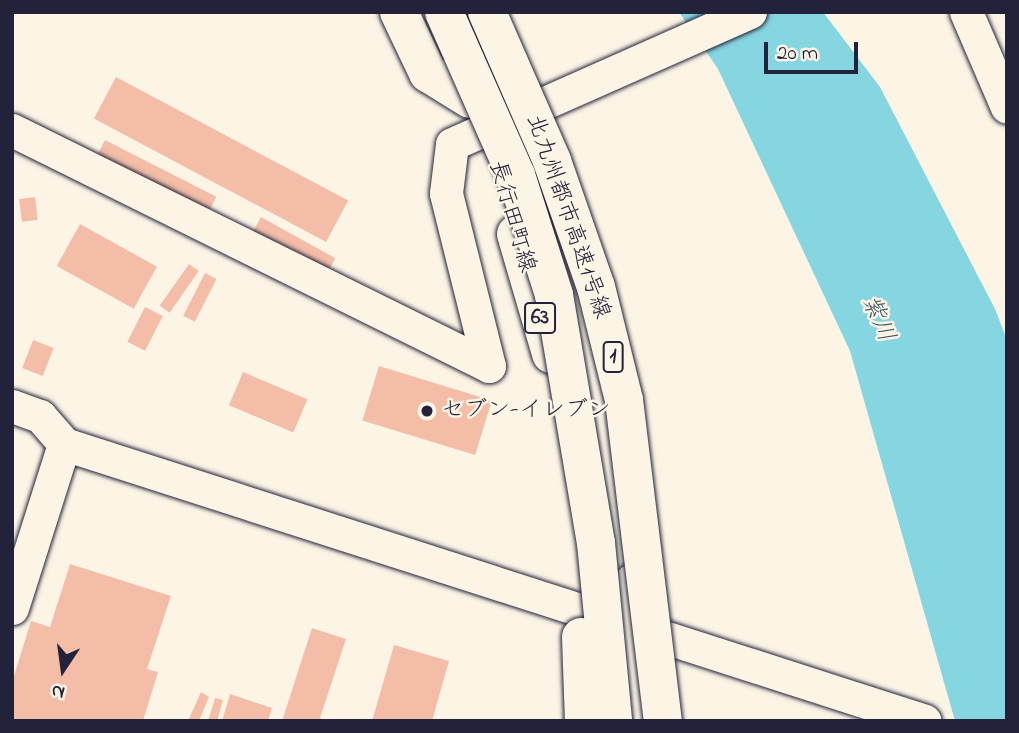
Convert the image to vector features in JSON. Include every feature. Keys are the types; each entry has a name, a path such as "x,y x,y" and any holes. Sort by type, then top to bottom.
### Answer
{"main road":[{"path":"399,12 428,73 478,115"},
{"name":"長行田町線","path":"427,12 478,115 633,631"},
{"name":"北九州都市高速1号線","path":"444,12 516,176 554,295 576,410 613,721"},
{"name":"北九州都市高速1号線","path":"487,12 552,161 596,288 624,400 663,721"},
{"name":"長行田町線","path":"493,12 538,110 610,287 634,426 633,631 638,721"},
{"path":"516,176 562,413 577,547 584,721"}],"street":[{"path":"12,130 489,366 446,193 452,144 478,115 538,110 750,12"},
{"path":"966,12 1007,107"},
{"path":"12,406 40,416 64,443 633,631 925,721"},
{"path":"12,608 64,443"}],"water":[{"name":"紫川","path":"679,12 823,12 880,87 995,309 1007,340 1007,721 955,721 850,351 718,69"}],"building":[{"path":"116,77 348,200 326,242 94,118"},
{"path":"105,140 216,197 207,215 96,158"},
{"path":"35,197 38,220 22,222 19,199"},
{"path":"261,217 335,258 324,278 250,237"},
{"path":"80,224 157,267 134,309 57,266"},
{"path":"189,264 199,271 170,313 160,306"},
{"path":"205,273 217,279 195,322 183,316"},
{"path":"145,307 163,316 145,351 127,342"},
{"path":"33,340 54,348 43,376 22,368"},
{"name":"セブン-イレブン","path":"379,366 492,400 475,455 362,421"},
{"path":"243,372 307,399 293,432 229,405"},
{"path":"70,564 171,596 147,669 158,672 143,721 12,721 12,682 31,621 50,627"},
{"path":"312,628 346,639 320,718 326,721 282,721"},
{"path":"394,645 449,661 432,721 372,721"},
{"path":"201,692 209,697 199,721 188,721"},
{"path":"230,694 272,708 268,721 222,721"},
{"path":"215,698 223,700 217,721 208,721"}],"place":[{"name":"セブン-イレブン","path":"427,411"}]}
